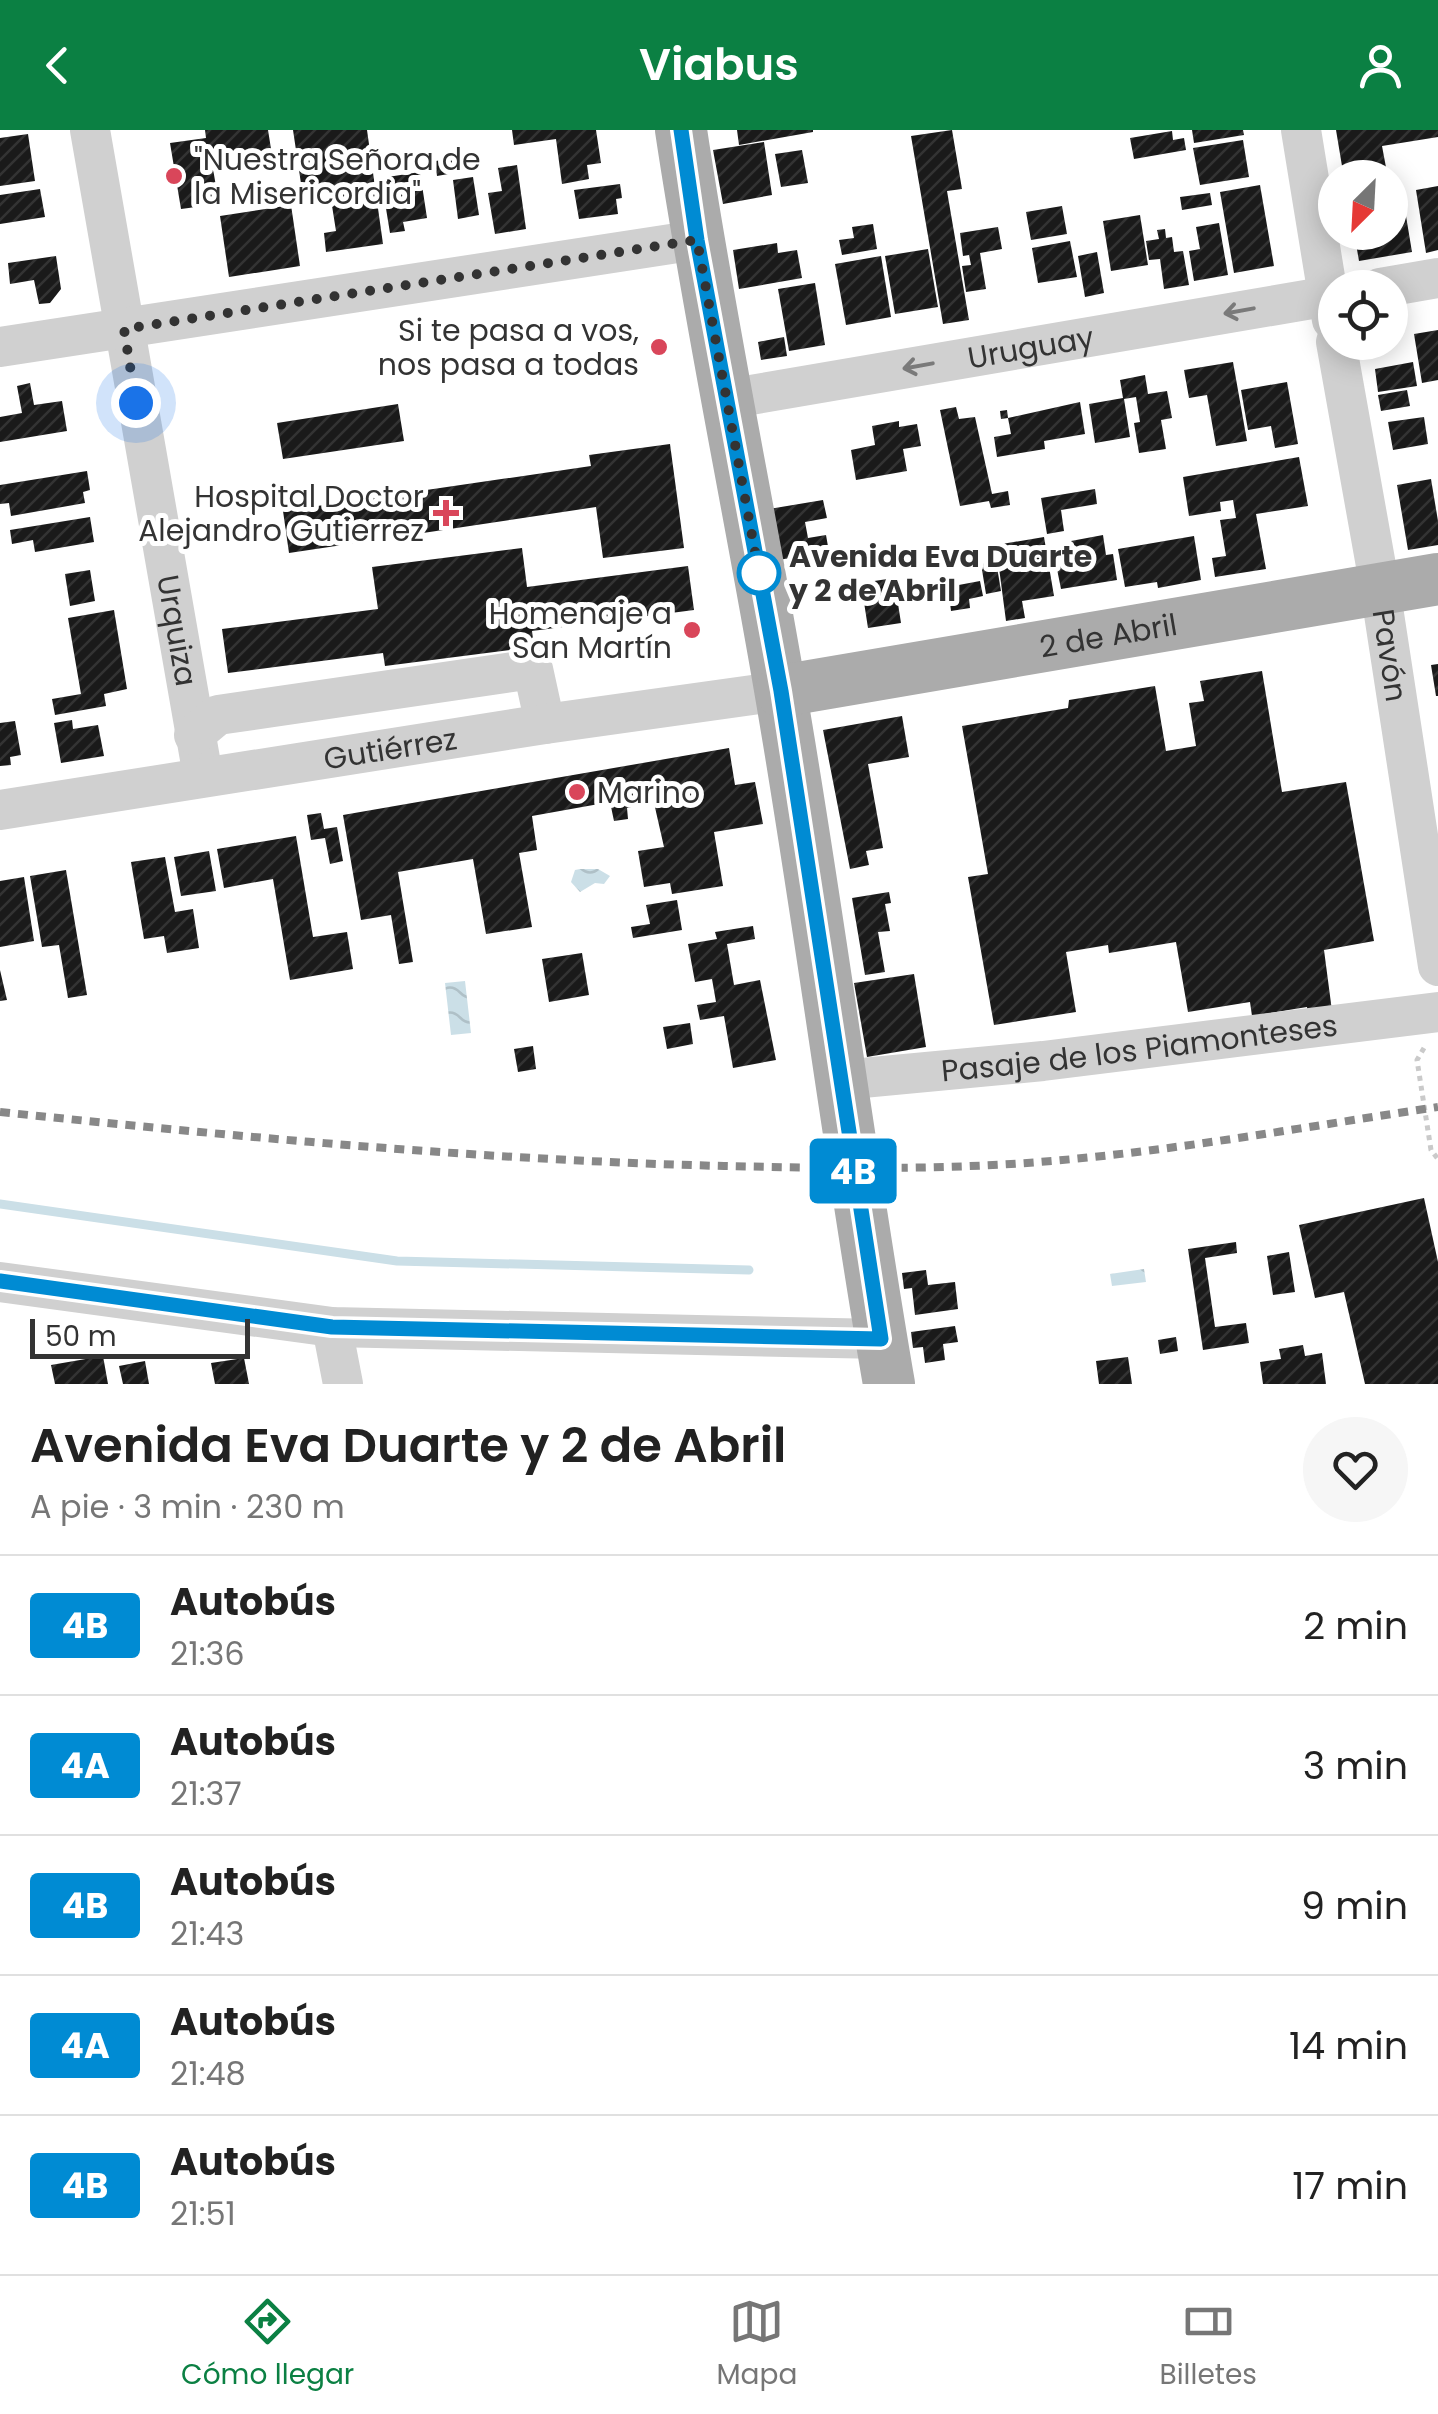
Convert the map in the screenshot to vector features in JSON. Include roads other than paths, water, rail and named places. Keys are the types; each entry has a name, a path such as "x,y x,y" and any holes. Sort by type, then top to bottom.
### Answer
{"main road":[{"path":"681,130 697,240 781,691 885,1362"},
{"name":"2 de Abril","path":"781,691 1438,578"}],"street":[{"name":"Urquiza","path":"90,130 203,776"},
{"name":"Pavón","path":"1301,130 1326,270"},
{"path":"0,348 697,240"},
{"path":"1408,283 1438,278"},
{"name":"Uruguay","path":"727,398 1318,298"},
{"name":"Pavón","path":"1338,360 1380,588 1438,966"},
{"path":"194,735 218,715 533,669 544,724"},
{"name":"Gutiérrez","path":"0,810 544,724 781,691"},
{"name":"Pasaje de los Piamonteses","path":"840,1080 1434,1024"},
{"path":"0,1282 332,1327 885,1362"},
{"path":"332,1327 343,1384"}],"water":[{"path":"598,869 610,876 604,884 595,883 580,892 571,882 575,870"},
{"path":"465,981 471,1033 451,1035 445,983"},
{"path":"1144,1269 1146,1282 1112,1286 1110,1274"}],"waterway":[{"path":"0,1204 397,1261 749,1270"}],"railway":[{"path":"0,1112 452,1153 633,1163 867,1168 1011,1164 1118,1154 1438,1107"}],"place":[{"name":"\"Nuestra Señora de la Misericordia\"","path":"174,176"},
{"name":"Si te pasa a vos, nos pasa a todas","path":"659,347"},
{"name":"Hospital Doctor Alejandro Gutierrez","path":"446,513"},
{"name":"Avenida Eva Duarte y 2 de Abril","path":"759,573"},
{"name":"Homenaje a San Martín","path":"692,630"},
{"name":"Marino","path":"577,792"}]}
